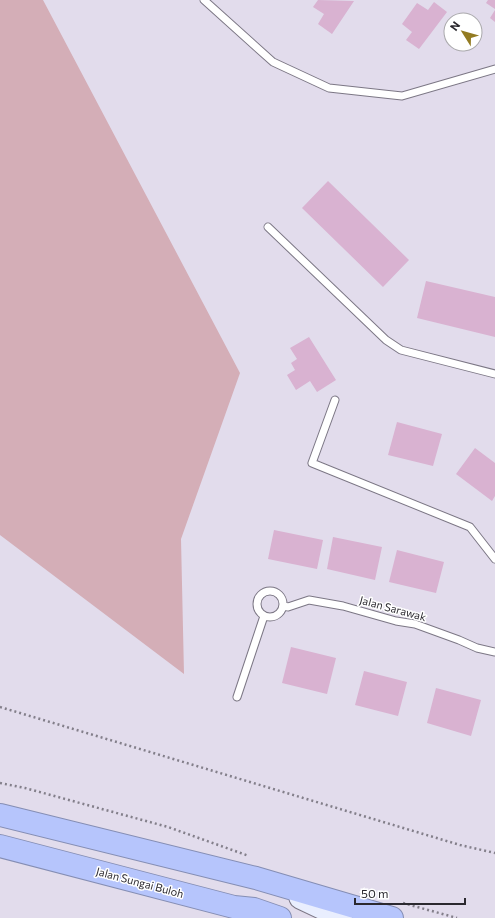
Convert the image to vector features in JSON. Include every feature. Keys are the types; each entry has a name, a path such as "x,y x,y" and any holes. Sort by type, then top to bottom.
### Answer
{"highway":[{"path":"0,815 255,868 394,909"},
{"name":"Jalan Sungai Buloh","path":"0,846 234,907 254,909 280,918"}],"main road":[{"path":"255,868 342,918"}],"lane":[{"path":"204,0 273,62 328,88 402,96 495,69"},
{"path":"268,227 386,340 402,350 495,374"},
{"path":"335,400 312,463 470,528 495,559"},
{"path":"268,590 276,592 283,598 284,606 280,614 272,618 264,616 258,610 256,602 260,594 268,590"},
{"name":"Jalan Sarawak","path":"284,606 288,607 309,600 343,606 396,621 415,624 477,648 495,652"},
{"path":"237,697 264,616"}],"path":[{"path":"0,707 460,845 495,853"},
{"path":"0,783 25,788 168,827 255,868"},
{"path":"394,909 457,918"}],"shaded area":[{"path":"0,0 43,0 240,373 181,539 184,674 0,535"}],"building":[{"path":"318,0 354,1 332,34 318,24 324,14 313,7"},
{"path":"488,0 495,0 495,9 486,3"},
{"path":"434,2 447,12 443,12 443,17 419,49 406,40 412,32 402,24 417,3 428,10"},
{"path":"495,10 495,22 490,18"},
{"path":"328,181 409,260 383,287 302,208"},
{"path":"426,281 495,297 495,337 417,318"},
{"path":"309,337 336,380 317,392 310,381 296,390 287,375 295,370 291,363 297,359 290,348"},
{"path":"397,422 442,434 433,466 388,455"},
{"path":"475,448 495,463 495,496 492,501 456,474"},
{"path":"274,530 323,540 317,569 268,559"},
{"path":"333,537 382,547 375,580 327,569"},
{"path":"397,550 444,562 436,593 389,582"},
{"path":"291,647 336,658 327,694 282,683"},
{"path":"364,671 407,682 398,716 355,705"},
{"path":"436,688 481,700 471,736 427,723"}]}
